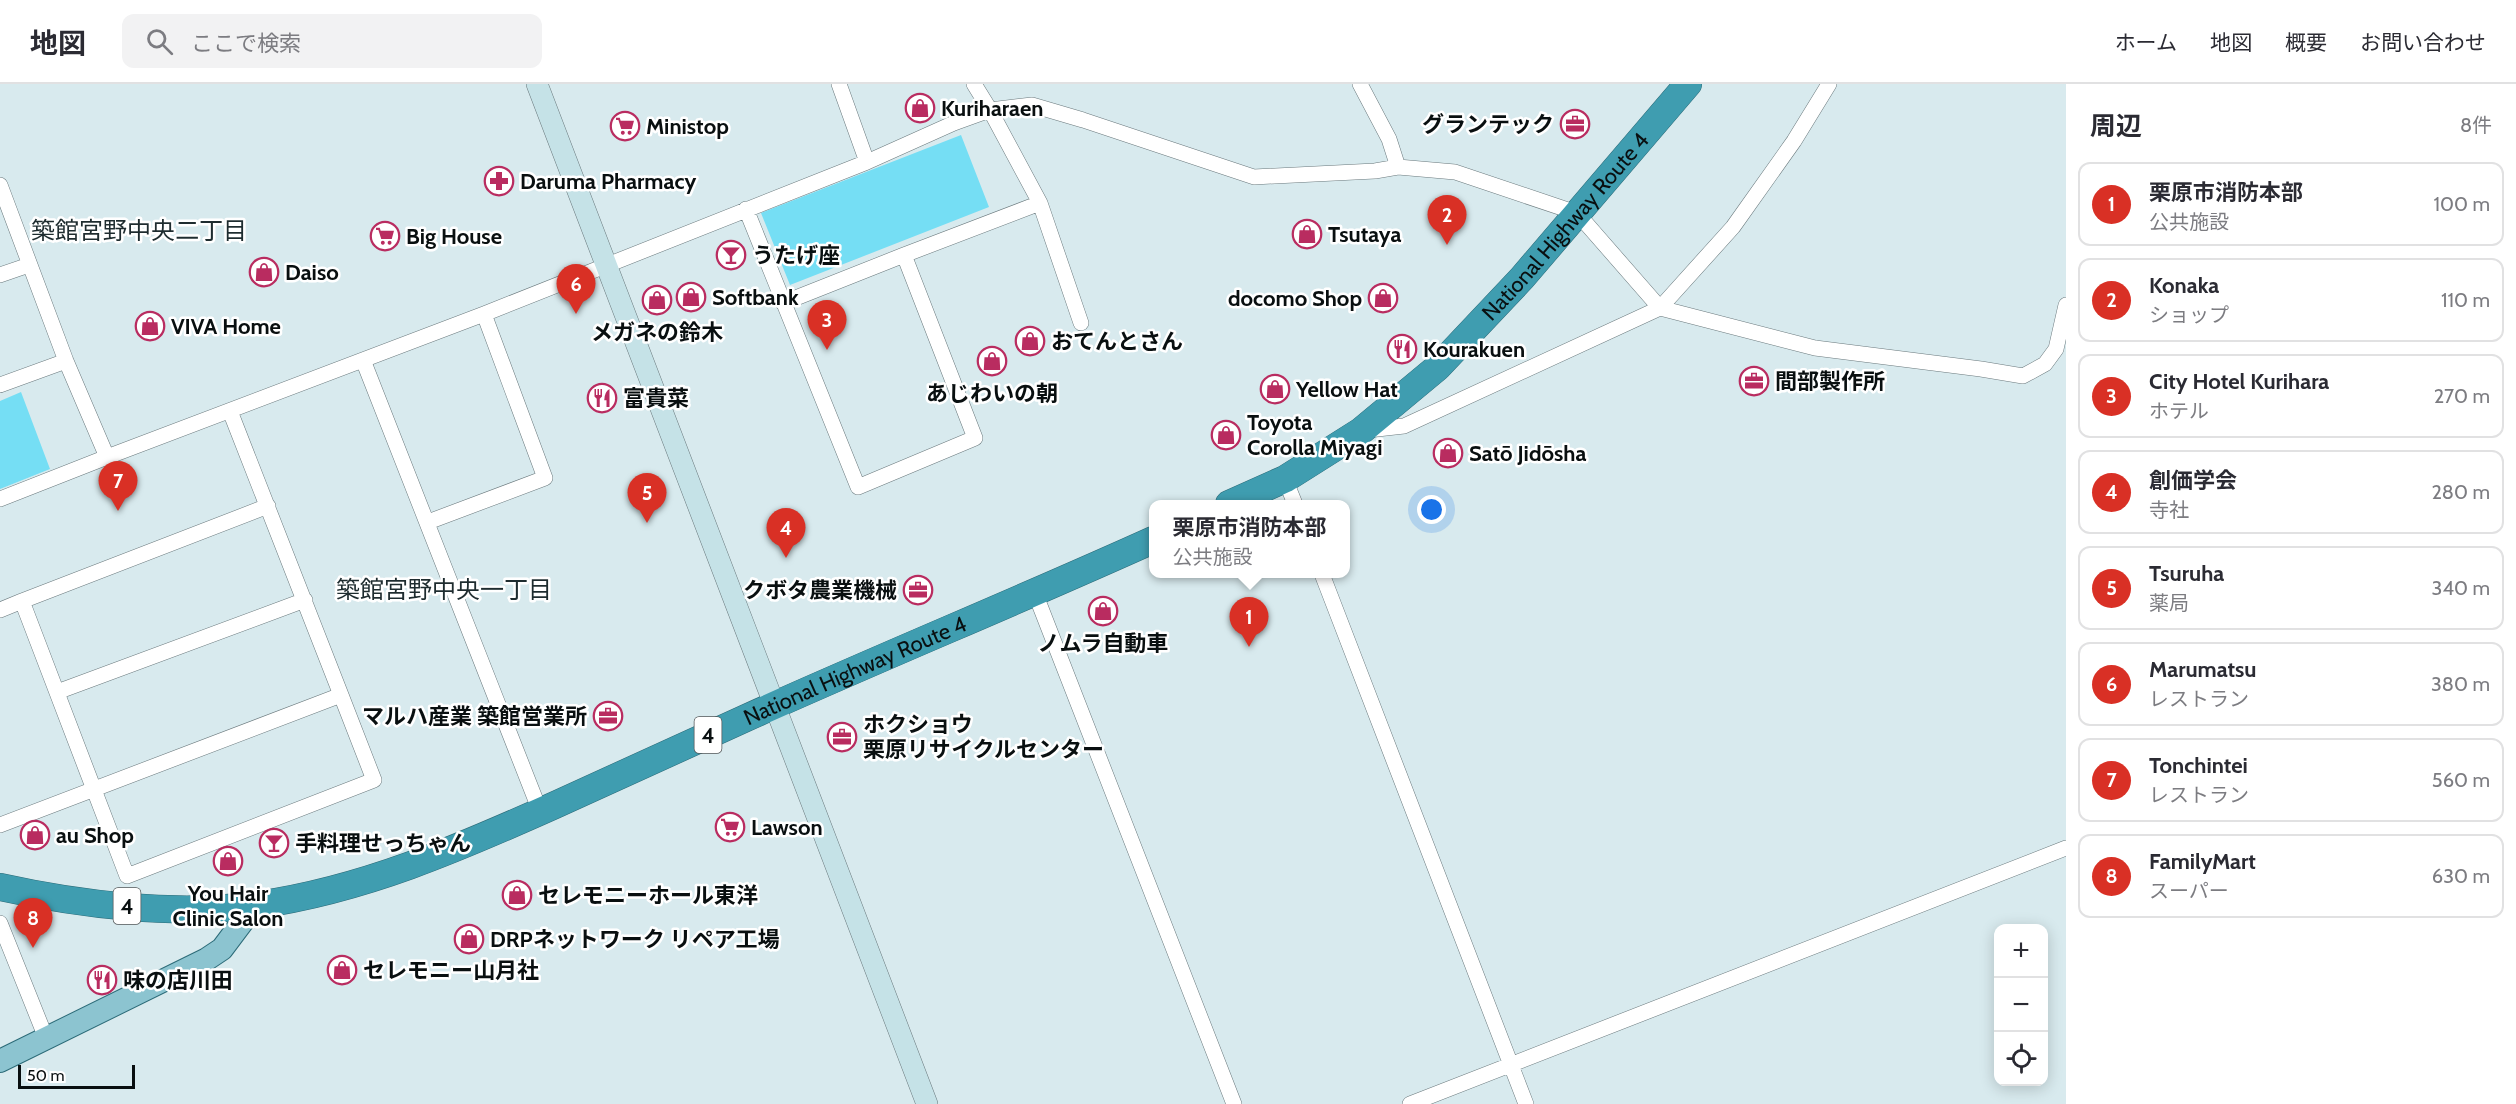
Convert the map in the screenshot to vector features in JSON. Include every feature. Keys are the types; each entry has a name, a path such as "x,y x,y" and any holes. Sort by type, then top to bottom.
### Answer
{"highway":[{"name":"National Highway Route 4","path":"1238,500 1285,479 1361,431 1438,368 1521,278 1688,84"},
{"name":"National Highway Route 4","path":"0,886 48,897 110,905 204,908 255,905 332,890 393,873 540,812 776,705 1149,542"}],"main road":[{"path":"0,1060 207,959 222,949 255,905"}],"street":[{"path":"537,84 927,1104"},
{"path":"839,84 867,162"},
{"path":"974,84 1040,203 1081,322"},
{"path":"1360,84 1389,139 1398,167"},
{"path":"1361,431 1404,426 1660,308 1733,228 1794,141 1829,84"},
{"path":"0,499 484,314 867,162 954,123 990,110 1032,105 1254,177 1376,171 1398,167 1455,172 1577,213 1660,308 1815,348 2023,376 2061,354 2066,305"},
{"path":"0,185 66,361 107,457"},
{"path":"783,303 1040,203"},
{"path":"746,209 858,487 975,438 904,255"},
{"path":"0,275 29,265"},
{"path":"428,522 545,478 484,314"},
{"path":"363,360 540,812"},
{"path":"0,385 66,361"},
{"path":"22,601 127,876 374,780 230,411"},
{"path":"1285,479 1293,500"},
{"path":"0,610 268,506"},
{"path":"1324,578 1526,1104"},
{"path":"1035,593 1234,1104"},
{"path":"57,692 305,600"},
{"path":"0,825 341,695"},
{"path":"1410,1104 1510,1063 2066,848"},
{"path":"0,923 45,1038"}],"shaded area":[{"path":"961,135 989,207 790,285 761,213"},
{"path":"21,392 50,469 0,489 0,401"}],"place":[{"name":"Kuriharaen","path":"920,108"},
{"name":"グランテック","path":"1575,124"},
{"name":"Ministop","path":"625,126"},
{"name":"Daruma Pharmacy","path":"499,181"},
{"name":"Tsutaya","path":"1307,234"},
{"name":"Big House","path":"385,236"},
{"name":"Konaka","path":"1447,245"},
{"name":"うたげ座","path":"731,255"},
{"name":"Daiso","path":"264,272"},
{"name":"Softbank","path":"691,297"},
{"name":"docomo Shop","path":"1383,298"},
{"name":"メガネの鈴木","path":"657,300"},
{"name":"Marumatsu","path":"576,314"},
{"name":"VIVA Home","path":"150,326"},
{"name":"おてんとさん","path":"1030,341"},
{"name":"Kourakuen","path":"1402,349"},
{"name":"City Hotel Kurihara","path":"827,350"},
{"name":"あじわいの朝","path":"992,361"},
{"name":"間部製作所","path":"1754,381"},
{"name":"Yellow Hat","path":"1275,389"},
{"name":"富貴菜","path":"602,398"},
{"name":"Toyota Corolla Miyagi","path":"1226,435"},
{"name":"Satō Jidōsha","path":"1448,453"},
{"name":"Tonchintei","path":"118,511"},
{"name":"Tsuruha","path":"647,523"},
{"name":"創価学会","path":"786,558"},
{"name":"クボタ農業機械","path":"918,590"},
{"name":"ノムラ自動車","path":"1103,611"},
{"name":"栗原市消防本部","path":"1249,647"},
{"name":"マルハ産業 築館営業所","path":"608,716"},
{"name":"ホクショウ 栗原リサイクルセンター","path":"842,737"},
{"name":"Lawson","path":"730,827"},
{"name":"au Shop","path":"35,835"},
{"name":"手料理せっちゃん","path":"274,843"},
{"name":"You Hair Clinic Salon","path":"228,861"},
{"name":"セレモニーホール東洋","path":"517,895"},
{"name":"DRPネットワーク リペア工場","path":"469,939"},
{"name":"FamilyMart","path":"33,948"},
{"name":"セレモニー山月社","path":"342,970"},
{"name":"味の店川田","path":"102,980"}],"district":[{"name":"築館宮野中央二丁目","path":"139,230"},
{"name":"築館宮野中央一丁目","path":"444,589"}]}
